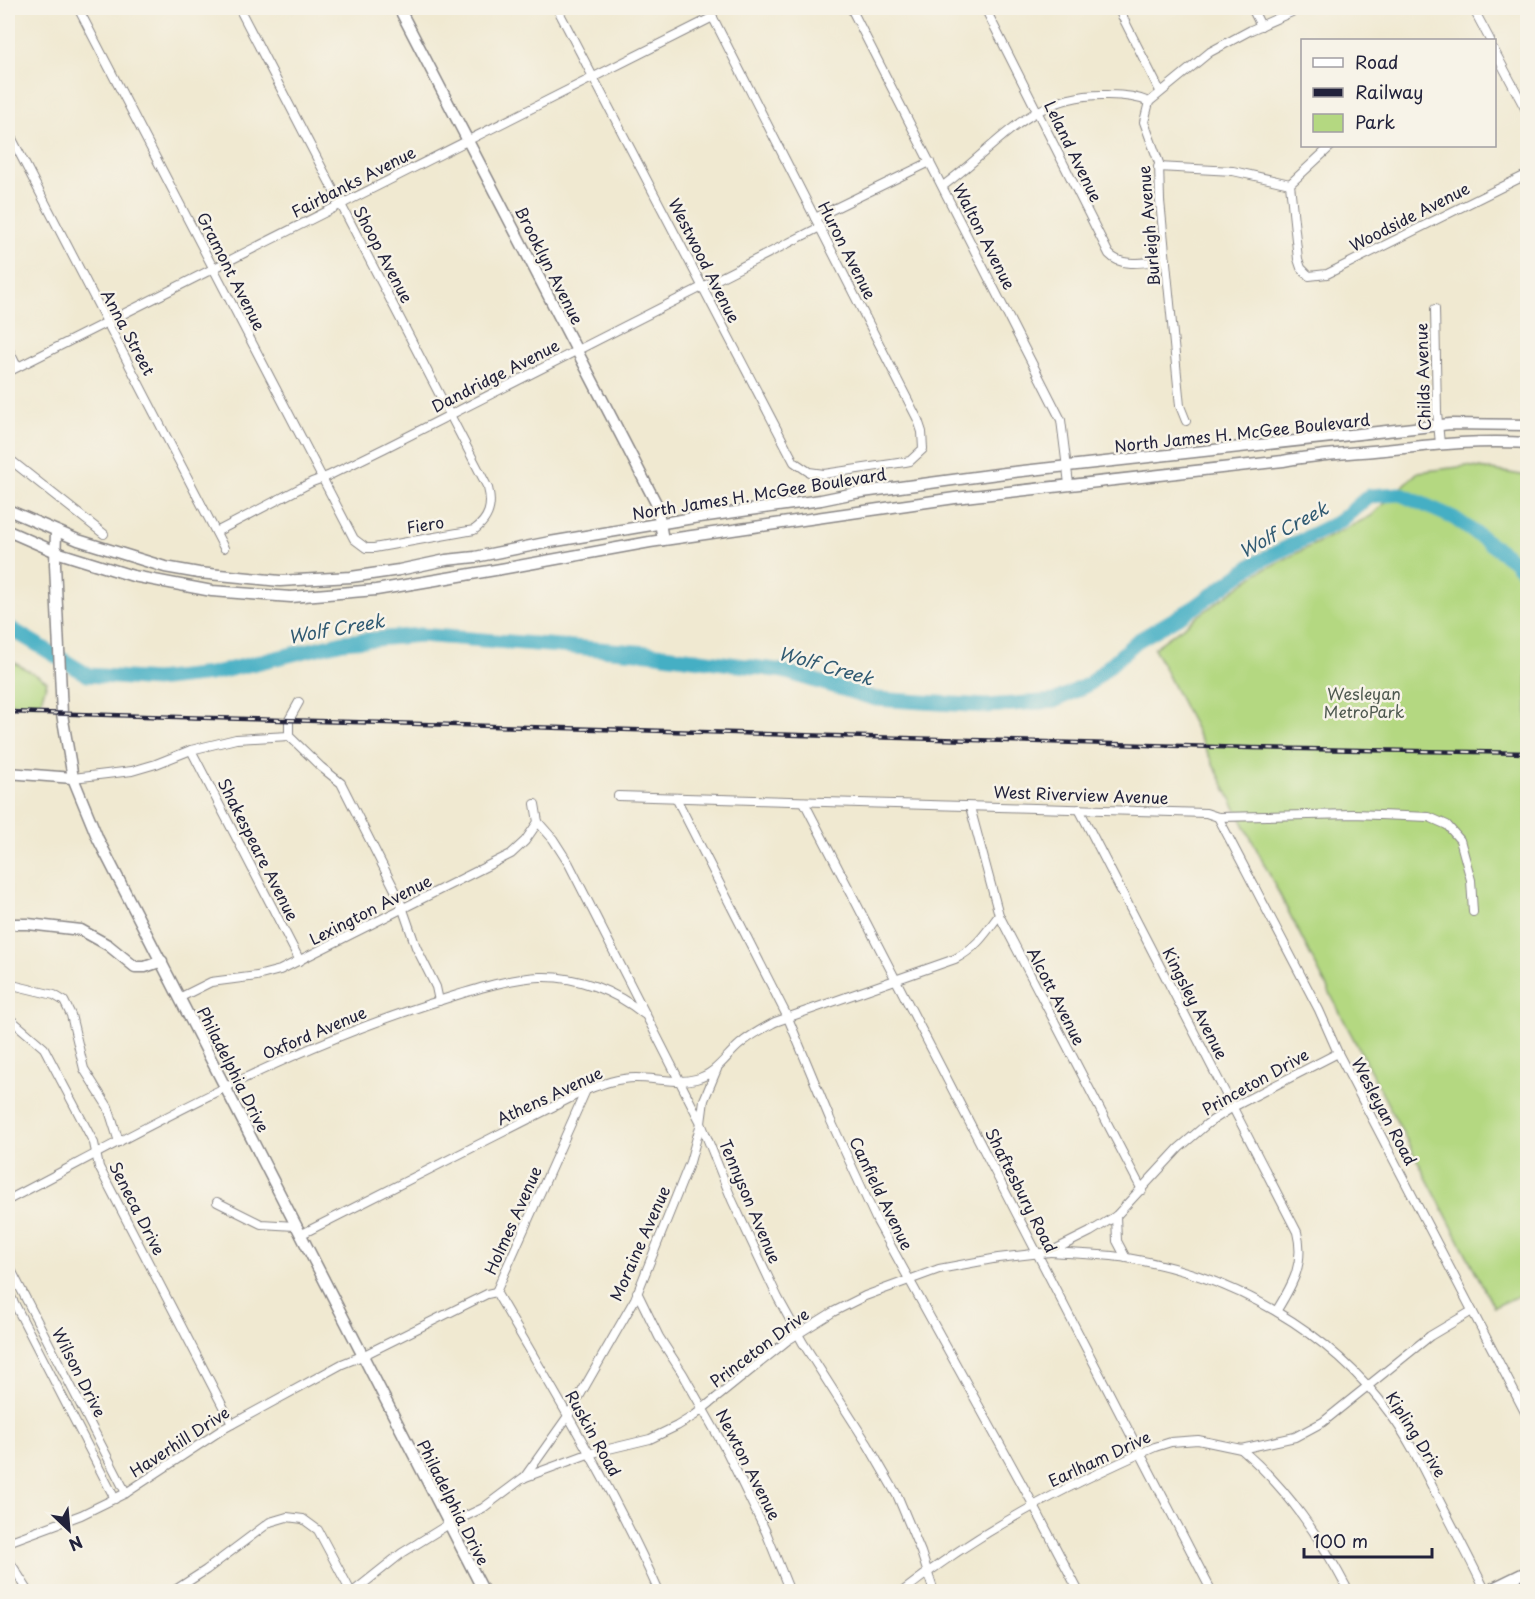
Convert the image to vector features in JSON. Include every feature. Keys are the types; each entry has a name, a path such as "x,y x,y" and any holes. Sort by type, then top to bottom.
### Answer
{"main road":[{"name":"Brooklyn Avenue","path":"399,8 657,505 663,540"},
{"name":"North James H. McGee Boulevard","path":"8,510 56,532 165,567 199,573 280,580 379,573 723,513 821,500 855,493 1438,426 1504,423 1527,425"},
{"name":"North James H. McGee Boulevard","path":"8,531 56,552 133,576 212,591 291,597 376,590 663,540 944,499 1283,461 1325,454 1476,442 1527,443"},
{"name":"Philadelphia Drive","path":"56,532 56,592 62,714 73,778 98,838 484,1592"},
{"path":"8,773 73,778"},
{"path":"8,924 81,930 102,940 135,967 145,967 162,961"},
{"path":"1486,1591 1527,1571"}],"street":[{"name":"Gramont Avenue","path":"78,8 354,539 361,545"},
{"name":"Shoop Avenue","path":"239,8 488,488 491,502 487,516"},
{"name":"Westwood Avenue","path":"556,8 794,462 809,472 817,474 862,468"},
{"name":"Huron Avenue","path":"708,8 922,432 923,449 910,460 862,468"},
{"name":"Walton Avenue","path":"851,8 1061,420 1069,484"},
{"name":"Leland Avenue","path":"985,8 1109,254 1119,262 1126,263 1166,260"},
{"path":"1118,8 1160,91"},
{"path":"1252,8 1261,26"},
{"path":"943,186 1037,110 1092,95 1138,97 1149,102 1210,52 1301,8"},
{"path":"1473,8 1489,39"},
{"name":"Fairbanks Avenue","path":"8,372 713,17"},
{"path":"1496,55 1527,114"},
{"name":"Burleigh Avenue","path":"1149,102 1144,122 1159,163 1180,406 1186,421"},
{"name":"Anna Street","path":"8,131 224,548"},
{"path":"1158,167 1233,171 1290,184 1330,147"},
{"path":"815,218 930,162"},
{"name":"Woodside Avenue","path":"1290,184 1298,259 1303,271 1309,276 1327,274 1527,174"},
{"name":"Dandridge Avenue","path":"216,532 820,227"},
{"name":"Childs Avenue","path":"1434,309 1440,444"},
{"path":"8,348 17,367"},
{"path":"8,458 104,534"},
{"name":"Fiero","path":"361,545 374,548 467,532 480,526 487,516"},
{"path":"299,702 289,720 289,736 341,783 399,897 416,947 436,987 439,1001"},
{"path":"73,778 132,771 191,750 236,739 289,736"},
{"name":"Shakespeare Avenue","path":"191,750 300,961"},
{"name":"West Riverview Avenue","path":"618,796 1206,813 1218,817 1354,814 1429,817 1447,825 1460,840 1471,880 1473,912"},
{"name":"Canfield Avenue","path":"676,798 788,1018 850,1167 908,1279 1079,1592"},
{"name":"Shaftesbury Road","path":"804,802 1212,1592"},
{"path":"536,804 538,822"},
{"name":"Alcott Avenue","path":"970,807 999,915 1142,1190"},
{"name":"Kingsley Avenue","path":"1079,809 1293,1224 1299,1241 1300,1262 1297,1273 1276,1310"},
{"name":"Wesleyan Road","path":"1218,817 1527,1418"},
{"name":"Lexington Avenue","path":"181,997 211,982 257,976 300,961 511,854 525,841 538,822"},
{"name":"Tennyson Avenue","path":"538,822 569,864 701,1124 762,1267 798,1334 887,1476 908,1519 934,1592"},
{"name":"Athens Avenue","path":"298,1230 586,1090 622,1079 695,1080 717,1069 750,1036 775,1022 897,980 966,953 980,942 999,915"},
{"name":"Oxford Avenue","path":"8,1200 226,1087 324,1042 439,1001 522,979 561,978 587,983 601,989 628,1002 647,1017"},
{"path":"8,984 54,995 64,1001 71,1015 84,1069 108,1107 119,1142"},
{"name":"Seneca Drive","path":"8,1017 44,1048 94,1143 99,1167 232,1424"},
{"name":"Princeton Drive","path":"352,1592 387,1563 449,1524 483,1508 524,1478 588,1454 650,1439 677,1426 798,1334 833,1312 865,1296 908,1279 968,1262 1050,1252 1090,1232 1116,1216 1190,1138 1233,1107 1338,1053"},
{"name":"Moraine Avenue","path":"524,1478 568,1416 637,1292 690,1162 701,1124 704,1100 717,1069"},
{"name":"Holmes Avenue","path":"362,1356 487,1294 496,1292 586,1090"},
{"path":"218,1202 261,1224 298,1230"},
{"path":"1116,1216 1117,1241 1126,1258"},
{"name":"Kipling Drive","path":"1050,1252 1126,1258 1198,1275 1276,1310 1332,1351 1392,1416 1486,1591"},
{"name":"Wilson Drive","path":"8,1264 126,1493"},
{"name":"Wilson Drive","path":"8,1291 115,1499"},
{"name":"Ruskin Road","path":"496,1292 568,1416 659,1592"},
{"name":"Newton Avenue","path":"637,1292 659,1337 703,1408 745,1487 790,1592"},
{"name":"Earlham Drive","path":"902,1592 991,1530 1141,1453 1171,1442 1187,1440 1241,1449 1283,1440 1312,1429 1430,1336 1472,1311"},
{"name":"Haverhill Drive","path":"8,1542 81,1515 115,1499 232,1424 342,1364 362,1356"},
{"path":"1241,1449 1277,1483 1293,1502 1322,1543 1349,1592"},
{"path":"171,1592 214,1564 270,1522 287,1517 303,1519 318,1530 352,1592"},
{"path":"8,1558 29,1592"}],"green space":[{"name":"Wesleyan MetroPark","path":"1467,466 1527,476 1527,1292 1494,1307 1339,1011 1154,648 1259,572 1371,516 1418,472"},
{"path":"8,659 47,681 40,704 8,703"}],"waterway":[{"name":"Wolf Creek","path":"8,627 88,675 155,680 210,674 343,642 420,635 649,653 783,671 876,699 986,706 1054,701 1089,684 1137,641 1195,607 1254,564 1340,521 1369,496 1400,494 1454,518 1513,560 1528,577"}],"railway":[{"path":"8,712 1250,748 1528,753"}]}
